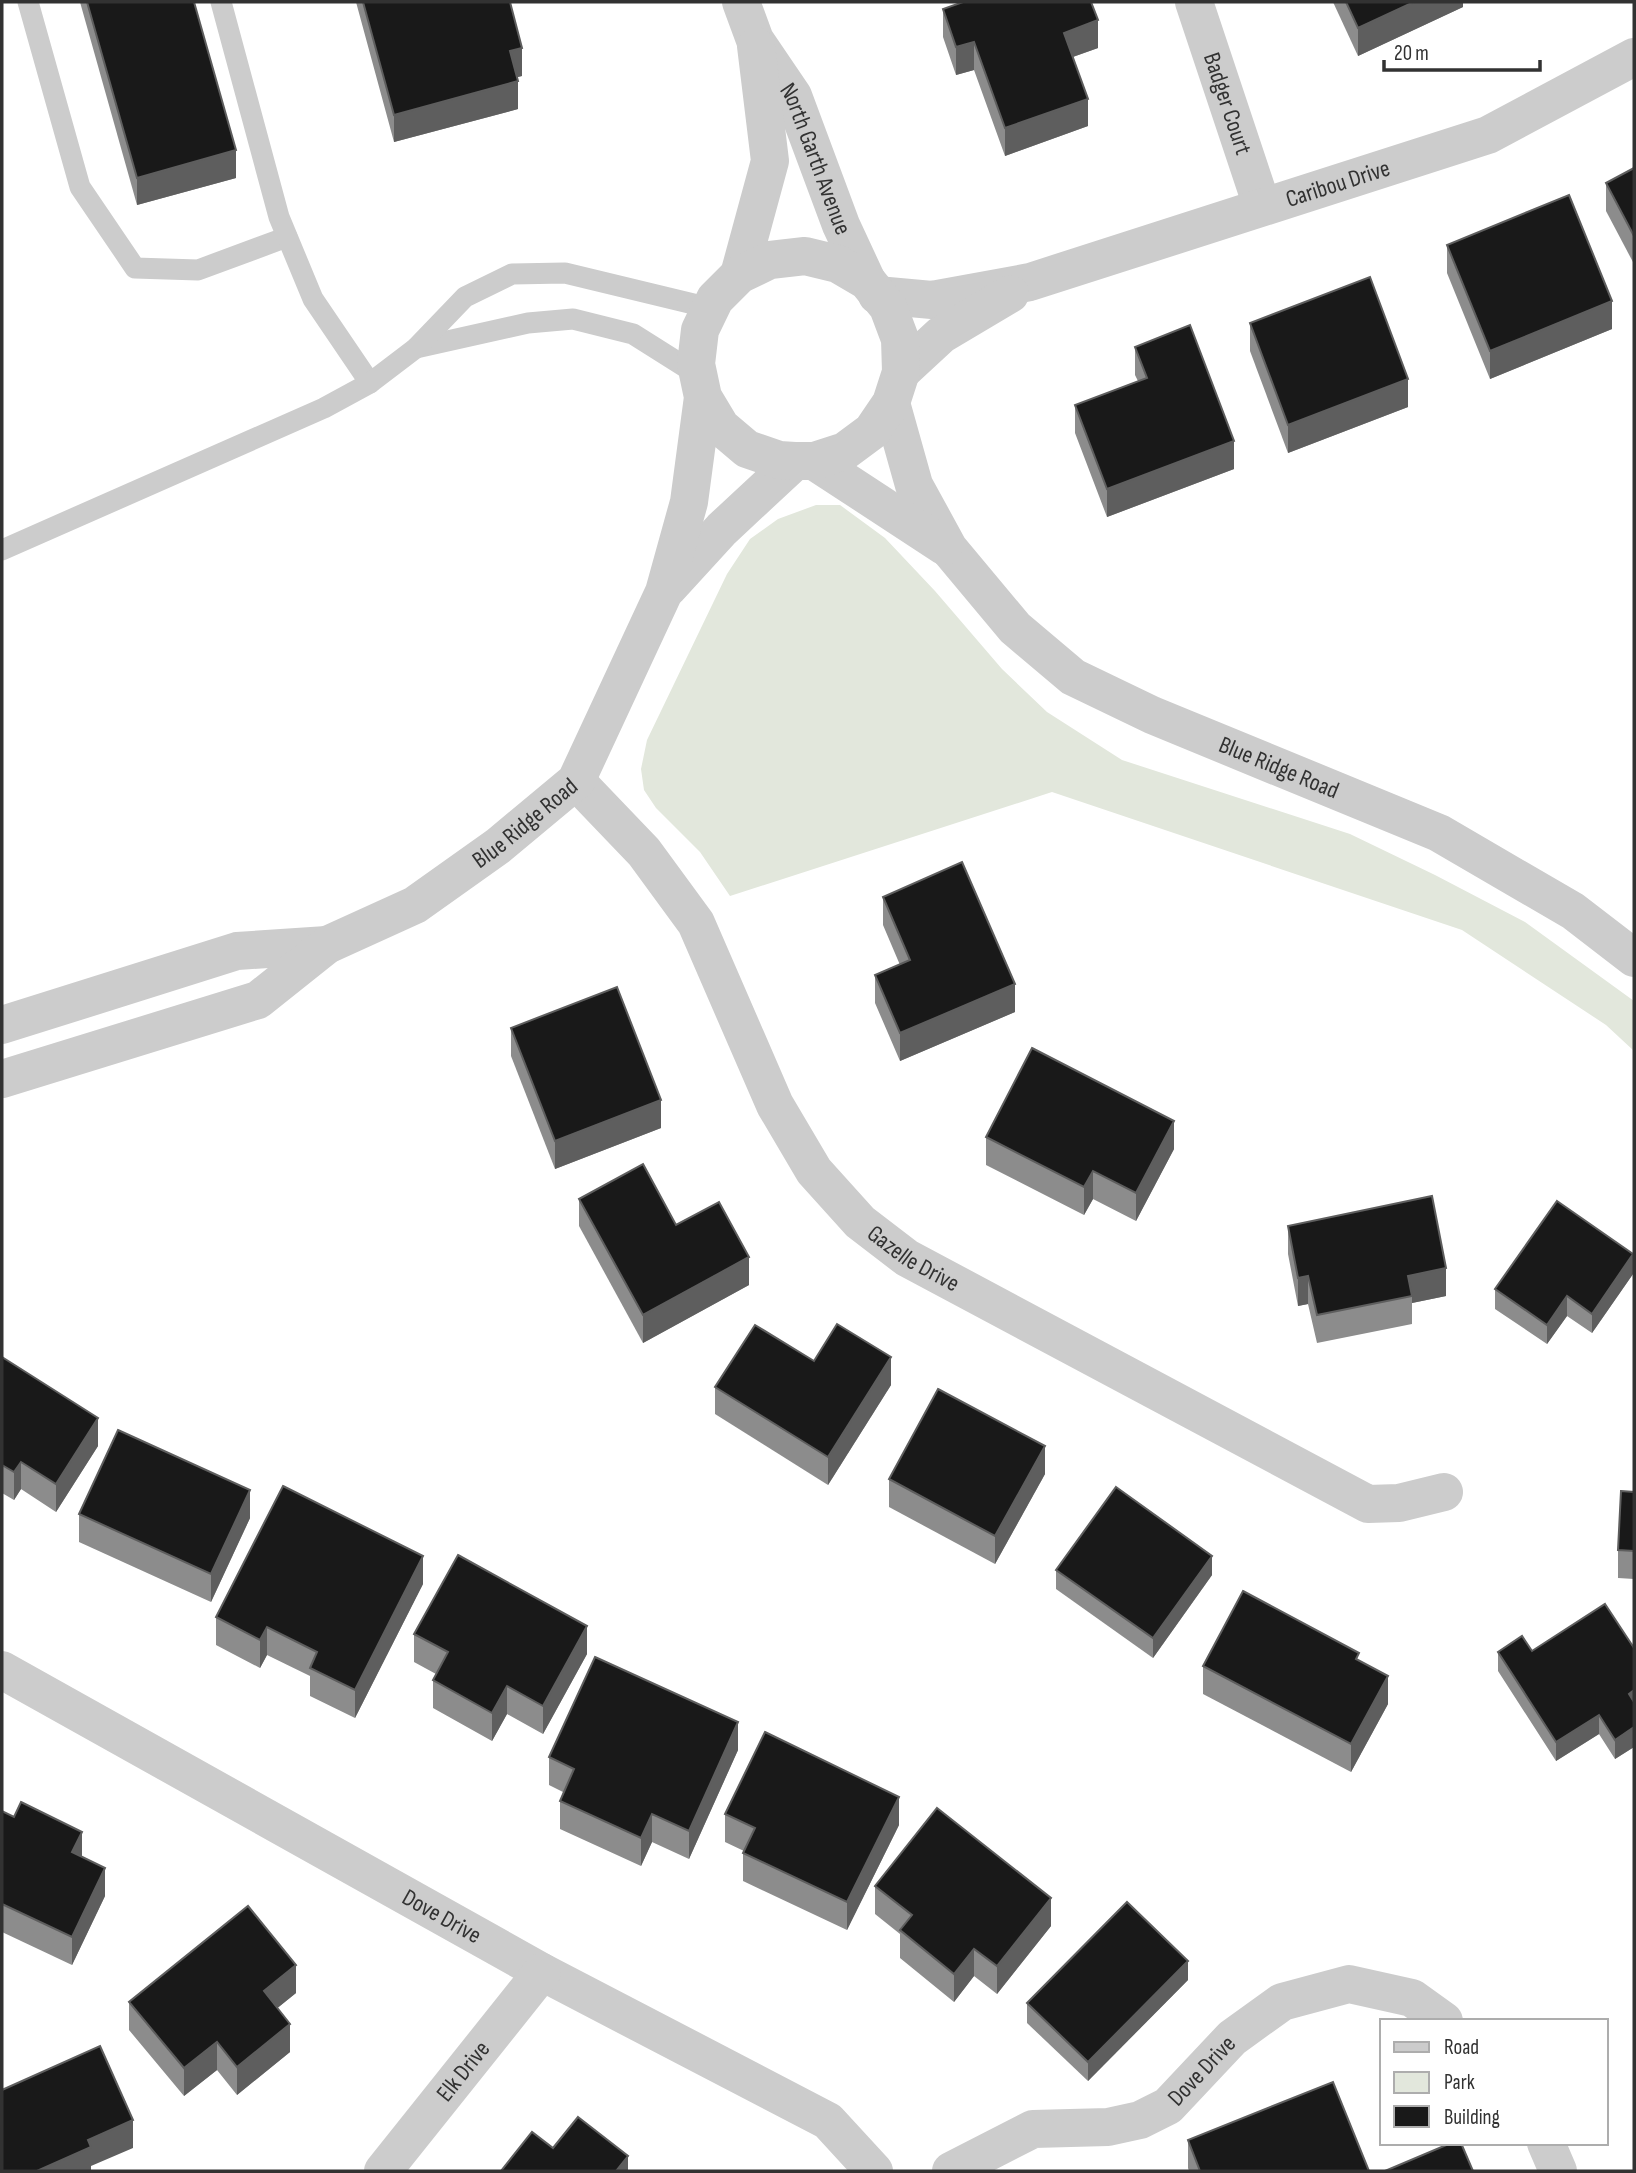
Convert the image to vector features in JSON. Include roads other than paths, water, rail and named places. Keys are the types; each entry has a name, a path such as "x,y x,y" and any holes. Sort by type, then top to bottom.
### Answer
{"street":[{"name":"North Garth Avenue","path":"739,275 770,161 755,40 741,2"},
{"name":"Badger Court","path":"1194,2 1262,206"},
{"name":"North Garth Avenue","path":"755,40 793,96 841,226 872,288"},
{"name":"Caribou Drive","path":"872,288 932,300 1030,282 1488,135 1634,57"},
{"path":"804,256 838,264 872,288 888,307 900,339 896,388 872,431 845,451 805,461 779,460 747,449 721,427 700,386 696,364 700,330 715,299 739,275 770,260 804,256"},
{"name":"Caribou Drive","path":"896,388 941,335 1030,282"},
{"name":"Blue Ridge Road","path":"2,1079 258,1000 327,945 415,905 498,846 576,781 664,592 689,502 700,386"},
{"name":"Blue Ridge Road","path":"896,388 914,485 949,548 1015,628 1073,677 1152,715 1439,833 1573,911 1634,958"},
{"name":"Blue Ridge Road","path":"664,592 722,530 805,461 949,548"},
{"name":"Gazelle Drive","path":"576,781 644,852 696,923 775,1105 814,1171 860,1222 907,1258 1368,1504 1399,1503 1444,1492"},
{"name":"Blue Ridge Road","path":"2,1024 237,951 327,945"},
{"name":"Dove Drive","path":"2,1670 542,1972 828,2121 874,2171"},
{"name":"Elk Drive","path":"383,2171 542,1972"},
{"name":"Dove Drive","path":"951,2171 1033,2129 1108,2127 1140,2120 1168,2106 1232,2038 1282,2002 1349,1984 1412,1998 1441,2019"},
{"path":"1547,2145 1558,2171"}],"lane":[{"path":"28,2 80,187 135,268 198,270 288,237"},
{"path":"221,2 279,217 313,299 370,383"},
{"path":"2,550 324,408 370,383 416,348 465,297 512,274 565,273 710,308"},
{"path":"416,348 528,323 573,319 633,334 700,386"}]}
